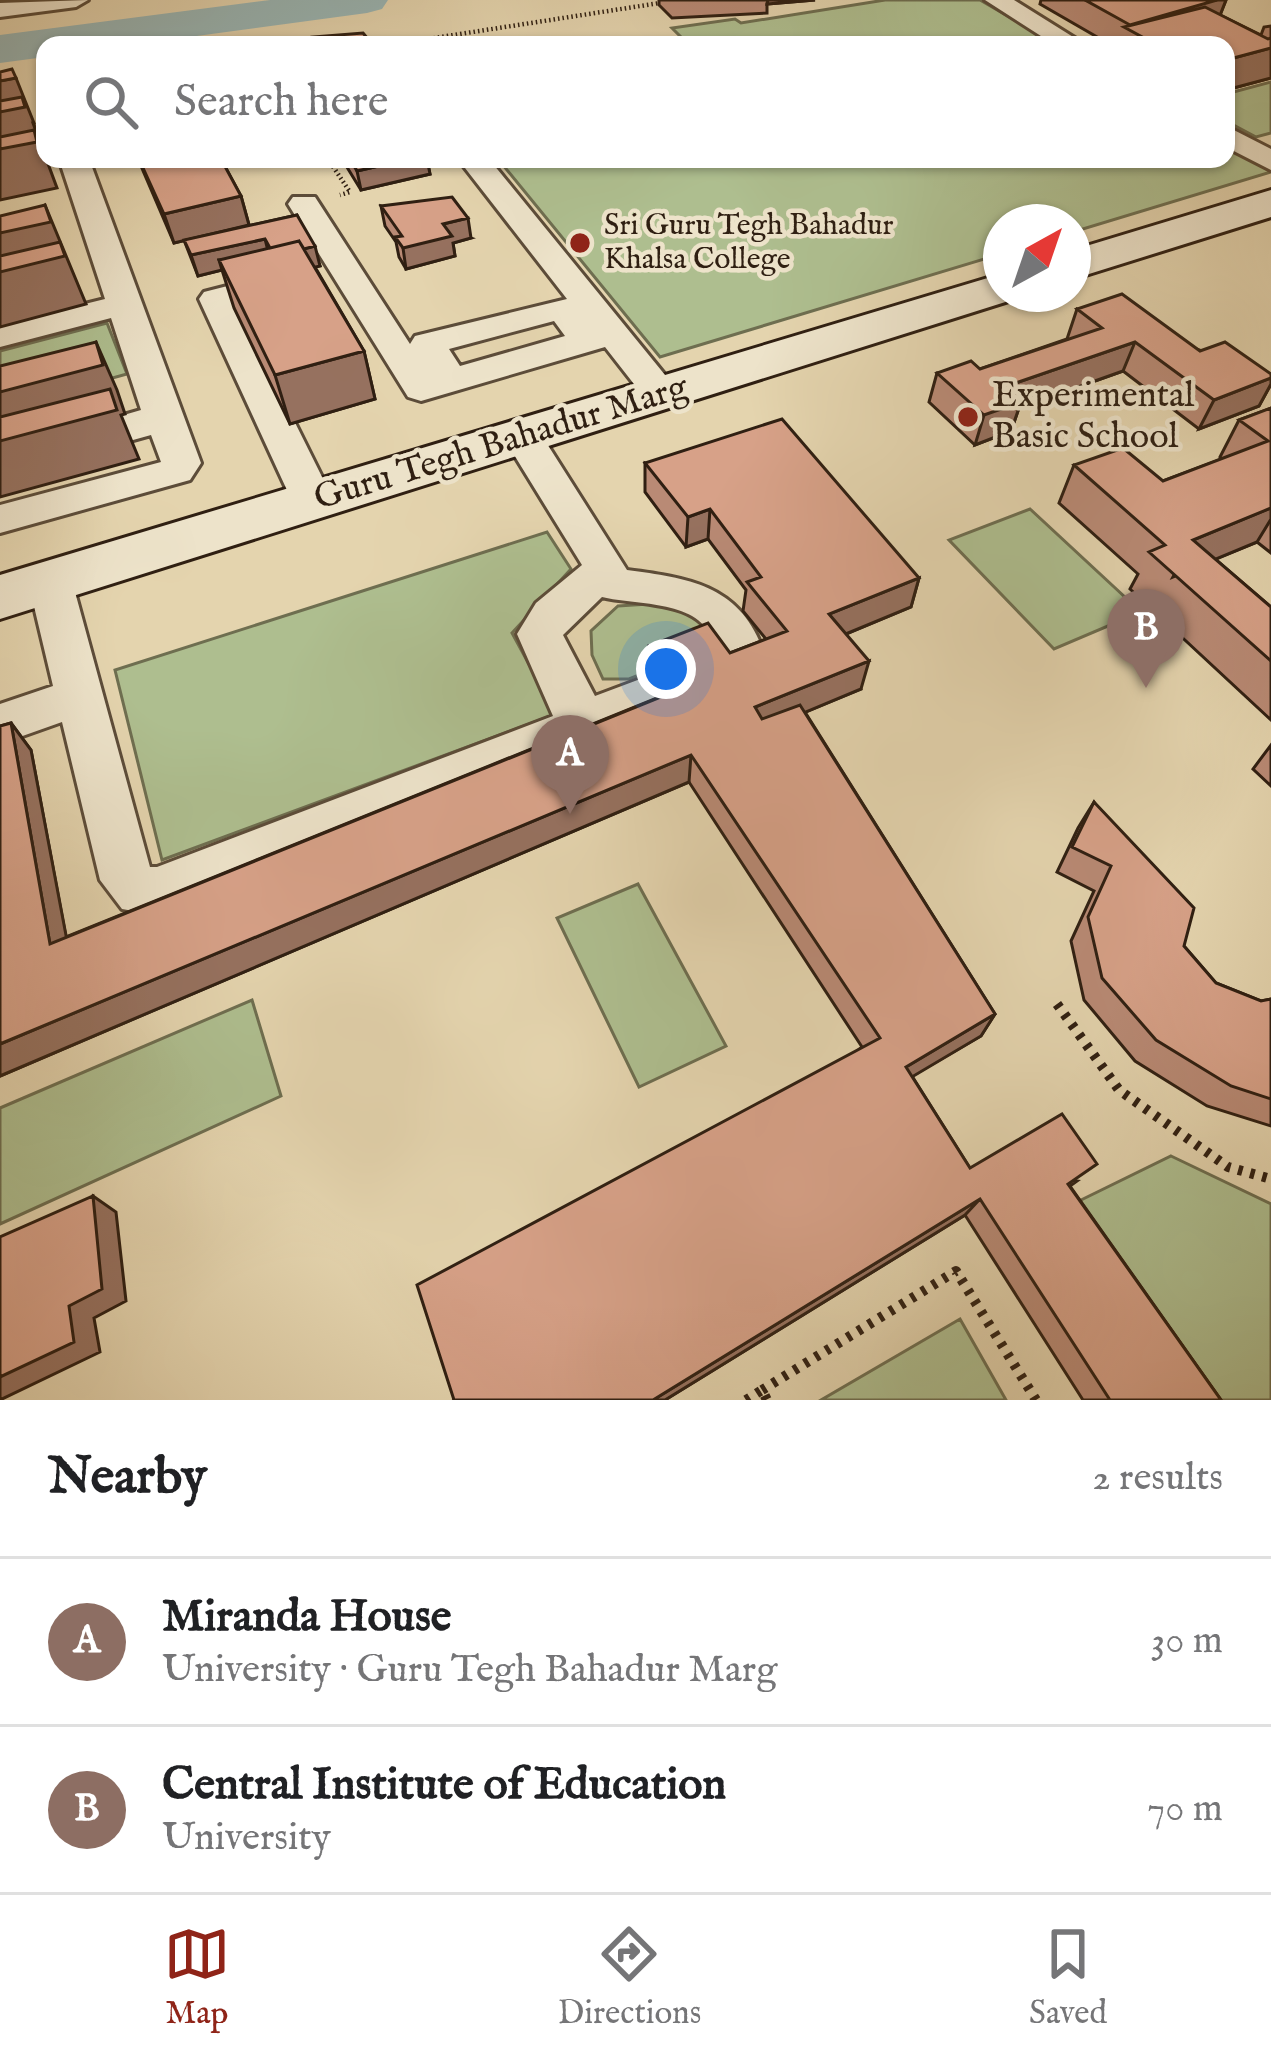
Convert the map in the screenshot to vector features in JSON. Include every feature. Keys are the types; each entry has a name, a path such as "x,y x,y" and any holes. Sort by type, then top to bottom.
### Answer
{"street":[{"path":"0,10 76,0"},
{"path":"1004,4 1051,0"},
{"path":"1004,4 1058,36"},
{"path":"0,116 36,112"},
{"path":"0,144 36,137"},
{"path":"38,171 49,168"},
{"path":"0,519 176,471 181,463 78,168"},
{"path":"479,168 599,338"},
{"path":"1091,259 1271,202"},
{"path":"304,204 421,389 450,381 428,344 562,308 661,394"},
{"path":"313,501 216,299 344,267"},
{"path":"0,302 121,289"},
{"path":"0,336 121,289"},
{"name":"Guru Tegh Bahadur Marg","path":"25,589 983,293"},
{"path":"109,386 157,394"},
{"path":"0,464 146,424 157,394"},
{"path":"523,436 606,569 552,615 540,634 577,709 577,724"},
{"path":"593,579 625,589 674,590 708,604 737,634 739,647 717,668"},
{"path":"25,589 81,696 127,880 141,892 157,891 562,737 577,724 659,691"},
{"path":"0,724 81,696"}],"path":[{"path":"447,36 679,0"},
{"path":"1058,1004 1119,1090 1228,1167 1271,1179"},
{"path":"746,1400 765,1395 956,1271 1036,1400"}],"green space":[{"path":"885,0 980,0 1042,36 680,36 672,28 735,19 741,23"},
{"path":"1271,82 1271,133 1256,137 1235,126 1235,92"},
{"path":"1235,148 1271,172 1091,227 1091,204 983,204 983,259 660,357 505,168 1235,168"},
{"path":"107,323 127,374 0,409 0,351"},
{"path":"1030,509 1141,612 1054,649 949,540"},
{"path":"547,532 571,569 512,633 556,714 162,860 115,670"},
{"path":"618,606 686,606 714,626 710,647 629,679 603,679 592,655 591,631"},
{"path":"638,884 726,1046 639,1087 557,918"},
{"path":"252,1000 281,1096 0,1224 0,1108"},
{"path":"1171,1156 1271,1204 1271,1400 1221,1400 1079,1201"},
{"path":"960,1319 1006,1400 821,1400"}],"building":[{"path":"1085,0 1217,0 1130,25"},
{"path":"1205,7 1271,38 1271,48 1235,58 1235,36 1140,36 1124,27"},
{"path":"12,69 16,78 0,81 0,72"},
{"path":"22,97 25,107 0,112 0,101"},
{"path":"34,130 36,142 0,149 0,137"},
{"path":"143,168 226,168 241,196 164,214"},
{"path":"452,197 468,218 443,224 452,236 403,248 395,237 402,236 381,206"},
{"path":"45,205 51,222 0,233 0,216"},
{"path":"297,215 315,246 304,249 299,241 270,248 265,239 191,255 184,240"},
{"path":"299,241 364,351 275,375 219,260"},
{"path":"60,242 65,256 0,272 0,256"},
{"path":"1122,294 1200,351 1225,342 1271,378 1214,400 1135,342 1004,387 1021,402 984,415 937,373 971,361 980,369 1102,328 1081,312 1091,312 1091,304"},
{"path":"96,342 103,365 0,392 0,366"},
{"path":"110,389 117,410 0,441 0,417"},
{"path":"1271,408 1271,508 1193,540 1271,607 1271,661 1149,552 1165,545 1074,465 1123,448 1163,481 1268,441 1239,420"},
{"path":"782,419 919,578 829,614 869,661 755,707 762,719 800,705 995,1014 906,1067 970,1168 1062,1114 1097,1164 1068,1184 1221,1400 1110,1400 980,1199 653,1400 454,1400 417,1285 880,1038 691,755 0,1044 0,726 11,723 50,944 678,690 649,646 708,623 730,653 787,631 747,582 761,577 710,509 688,517 645,463"},
{"path":"1094,802 1194,908 1184,946 1216,983 1261,1001 1271,999 1271,1099 1231,1086 1156,1040 1102,978 1088,917 1111,866 1072,847"},
{"path":"93,1196 102,1289 69,1306 74,1342 0,1377 0,1237"}],"waterway":[{"path":"97,36 367,0"},
{"path":"0,49 36,44"}],"place":[{"name":"Sri Guru Tegh Bahadur Khalsa College","path":"580,243"},
{"name":"Experimental Basic School","path":"968,417"},
{"name":"Central Institute of Education","path":"1146,688"},
{"name":"Miranda House","path":"570,814"}]}
